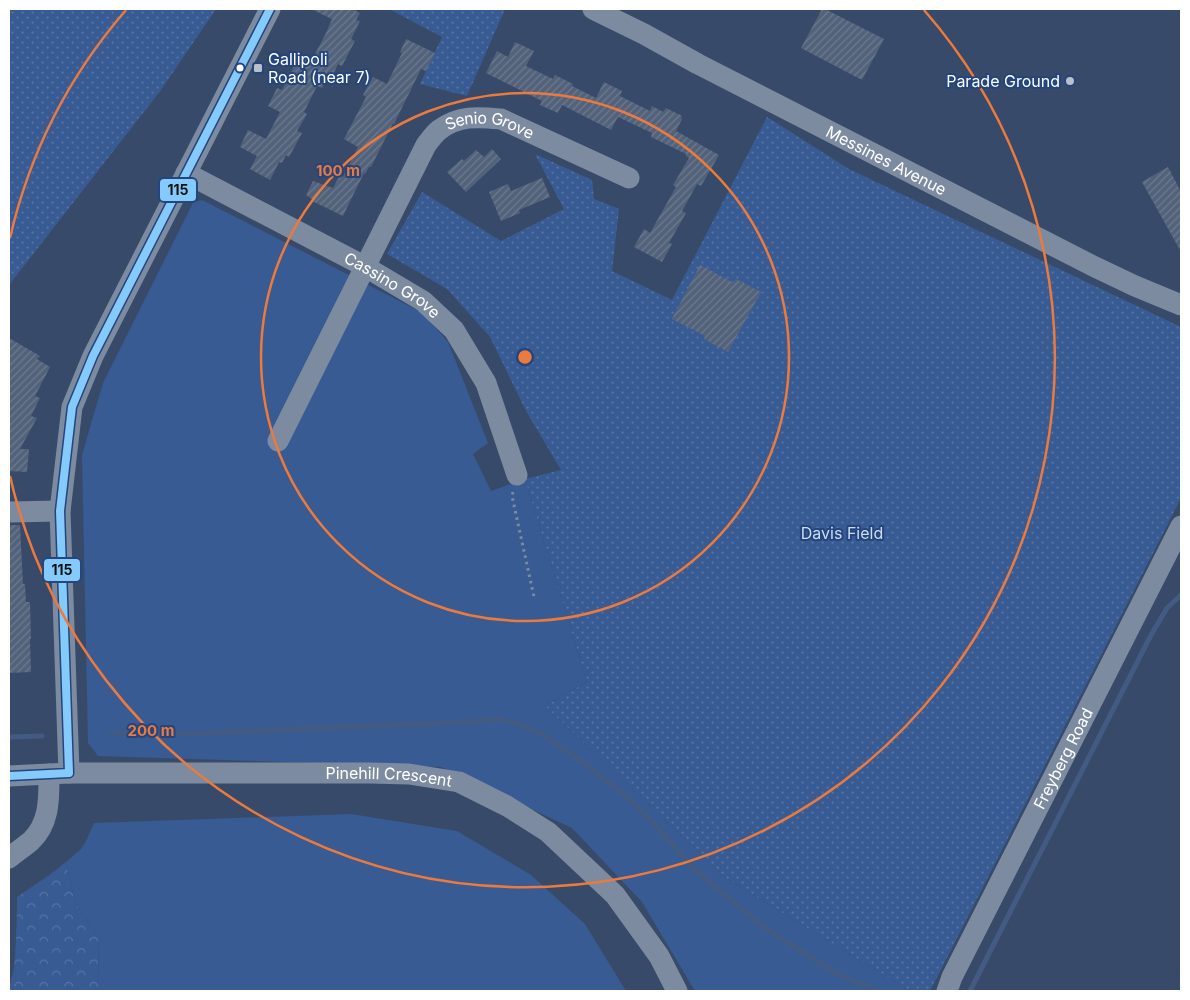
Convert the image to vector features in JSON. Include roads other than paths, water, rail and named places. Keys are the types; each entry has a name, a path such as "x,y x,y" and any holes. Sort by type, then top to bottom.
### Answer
{"street":[{"path":"9,858 31,841 42,827 59,774 60,510 72,407 92,356 270,9"},
{"name":"Messines Avenue","path":"594,9 1093,266 1181,305"},
{"path":"629,9 644,34"},
{"name":"Senio Grove","path":"278,441 426,145 437,131 456,121 478,117 501,119 629,178"},
{"name":"Cassino Grove","path":"186,173 364,266 423,301 454,330 486,383 517,475"},
{"path":"9,512 60,510"},
{"name":"Freyberg Road","path":"947,991 952,977 1181,526"},
{"name":"Pinehill Crescent","path":"9,776 59,774 370,773 409,774 459,782 507,806 548,832 615,895 659,956 677,991"}],"waterway":[{"path":"970,991 1151,635 1167,608 1181,595"},
{"path":"112,733 183,734 466,722 496,719 517,723 543,735 588,766 627,797 661,831 695,870 765,928 834,972 878,991"},
{"path":"9,737 42,736"}],"place":[{"name":"Gallipoli Road (near 7)","path":"258,68"},
{"name":"Parade Ground","path":"1070,81"}],"park label":[{"name":"Davis Field","path":"842,533"}]}
